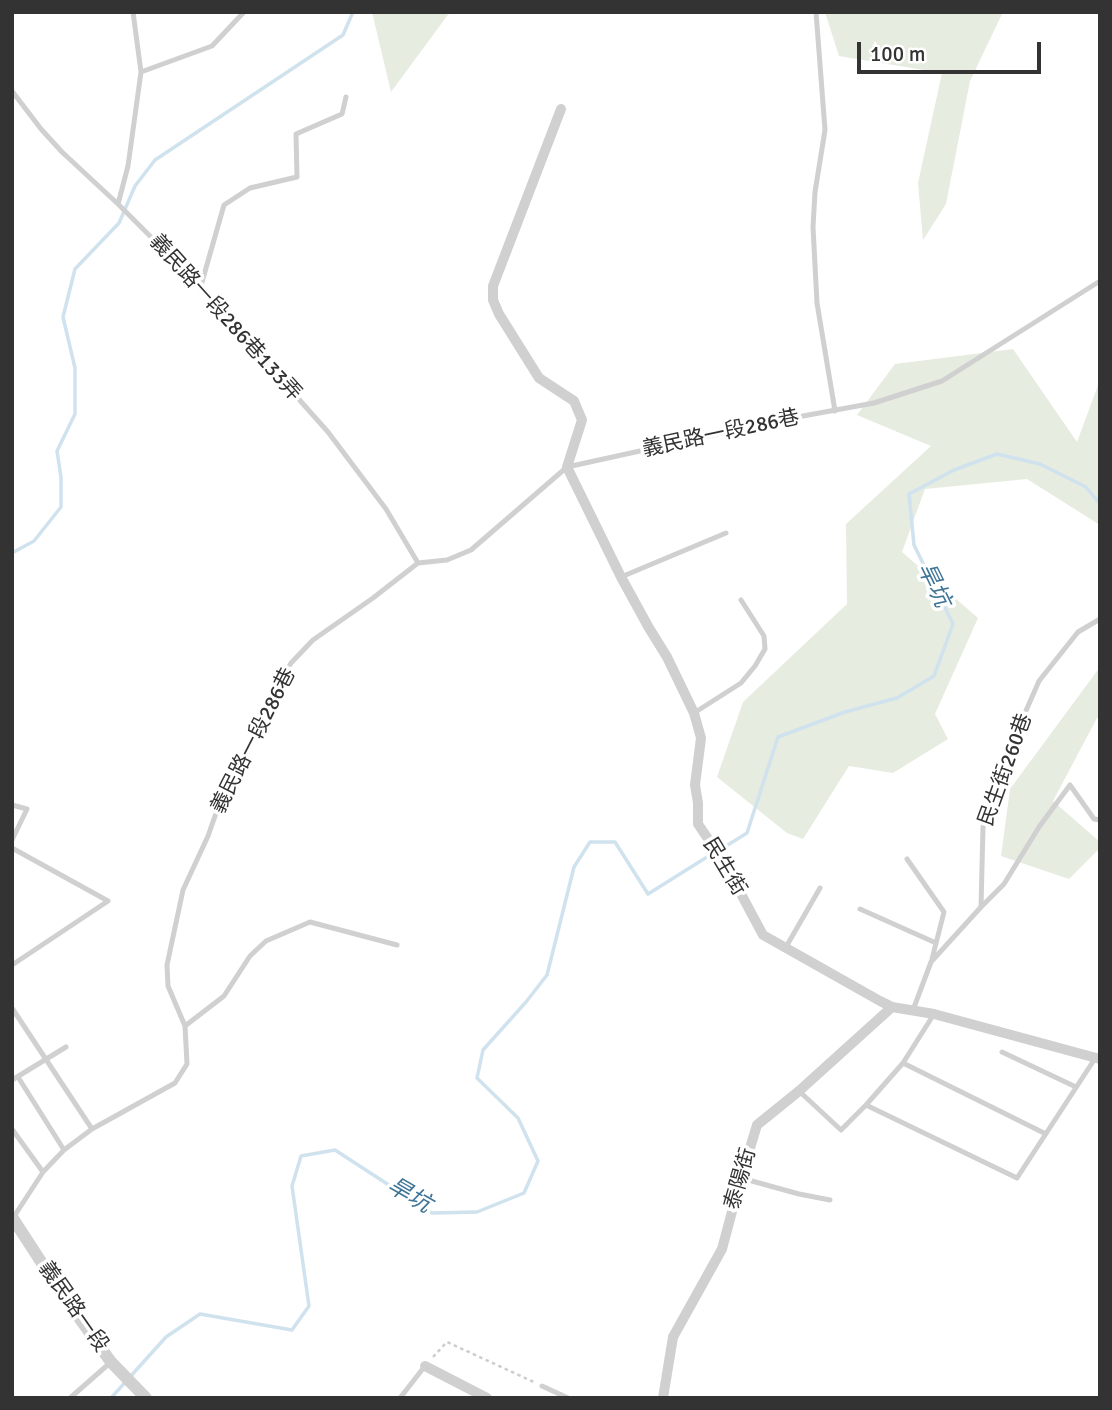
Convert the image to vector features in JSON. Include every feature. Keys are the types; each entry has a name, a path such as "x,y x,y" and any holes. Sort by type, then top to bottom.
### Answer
{"street":[{"path":"561,109 493,286 493,300 539,378 574,401 582,420 567,467"},
{"name":"民生街","path":"567,467 621,577 667,657 694,713 701,738 695,785 698,824 725,864 764,935 892,1006 934,1014 1098,1058"},
{"name":"泰陽街","path":"663,1398 673,1336 722,1249 757,1125 799,1091 892,1006"},
{"name":"義民路一段","path":"13,1217 62,1294 111,1362 143,1394"},
{"path":"425,1366 487,1398"}],"lane":[{"path":"119,205 128,166 141,72 133,12"},
{"path":"141,72 212,46 244,12"},
{"path":"816,12 825,130 815,192 813,227 817,303 835,411"},
{"name":"義民路一段286巷133弄","path":"12,91 48,137 184,270 328,432 386,509 418,563"},
{"path":"200,289 225,205 250,188 297,177 296,134 342,114 346,97"},
{"name":"義民路一段286巷","path":"13,1217 43,1172 64,1150 92,1129 175,1083 187,1064 185,1026 168,986 167,965 183,890 208,836 221,799 242,765 272,695 291,663 313,640 418,563 447,560 471,550 567,467 781,420 874,403 942,381 1100,281"},
{"path":"621,577 726,533"},
{"path":"694,713 741,683 765,649 764,636 741,600"},
{"name":"民生街260巷","path":"981,907 983,827 1018,729 1039,681 1078,632 1100,620"},
{"path":"932,962 1004,884 1070,785 1094,818 1100,820"},
{"path":"12,805 27,809 12,840"},
{"path":"12,848 108,901 12,965"},
{"path":"907,859 944,912 932,962 913,1010"},
{"path":"786,947 820,888"},
{"path":"860,909 936,943"},
{"path":"185,1026 223,996 250,956 266,941 310,922 397,945"},
{"path":"12,1009 92,1129"},
{"path":"799,1091 841,1129 903,1063 934,1014"},
{"path":"64,1150 15,1079 66,1047"},
{"path":"1002,1052 1076,1087"},
{"path":"866,1105 1017,1178 1098,1058"},
{"path":"903,1063 1046,1134"},
{"path":"12,1129 43,1172"},
{"path":"741,1178 830,1200"},
{"path":"70,1398 111,1362"},
{"path":"400,1398 425,1366"},
{"path":"542,1386 568,1398"}],"path":[{"path":"425,1366 447,1342 542,1386"}],"shaded area":[{"path":"372,12 450,12 391,92"},
{"path":"825,12 1003,12 970,81 946,204 923,240 918,183 942,73 839,56"},
{"path":"1013,349 1077,442 1100,380 1100,525 1027,479 925,489 902,552 978,618 935,714 948,739 893,773 849,766 803,839 787,833 717,777 743,702 847,604 846,524 931,446 857,415 895,364"},
{"path":"1100,667 1100,716 1053,801 1100,842 1100,848 1069,879 1001,856 1010,789"}],"waterway":[{"path":"12,553 34,541 61,507 61,477 57,451 75,414 75,368 63,317 75,269 119,223 135,186 155,160 343,35 353,12"},
{"name":"旱坑","path":"726,846 747,833 778,737 845,712 897,698 934,676 953,624 914,545 909,494 954,470 997,454 1040,464 1086,487 1100,504"},
{"name":"旱坑","path":"111,1398 166,1337 200,1314 292,1330 309,1306 292,1186 301,1156 335,1150 432,1213 477,1212 524,1193 538,1161 518,1118 477,1078 483,1050 547,975 574,867 590,842 615,842 648,894 707,857"}]}
